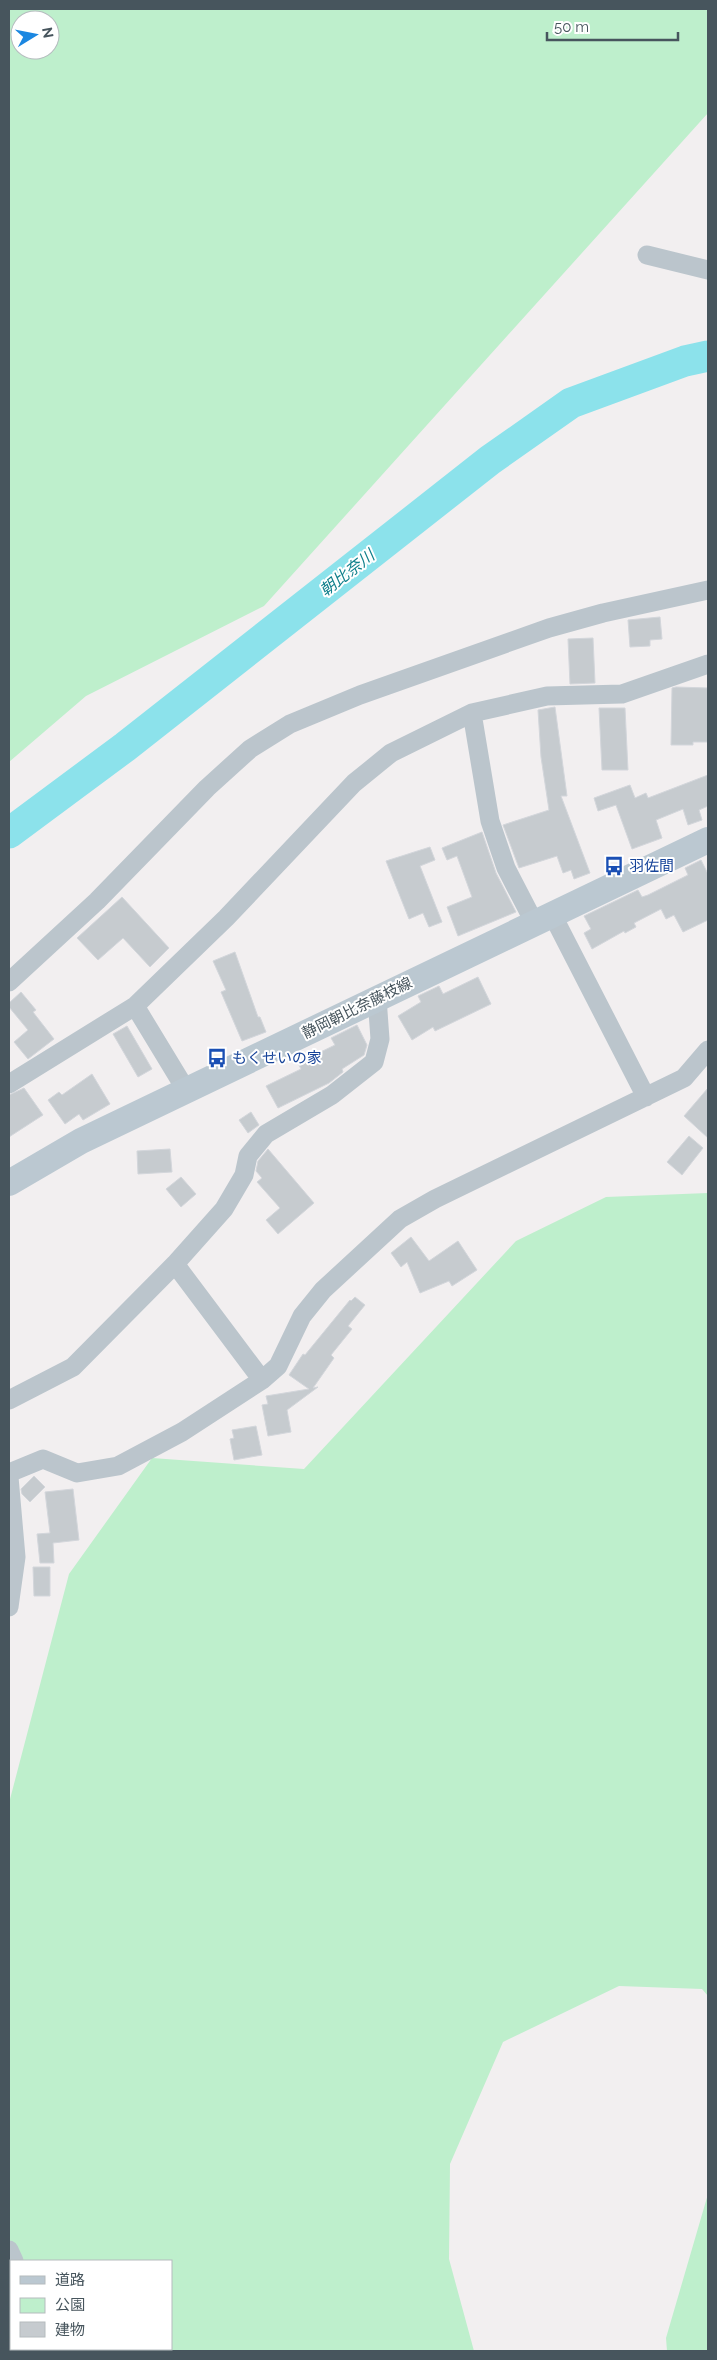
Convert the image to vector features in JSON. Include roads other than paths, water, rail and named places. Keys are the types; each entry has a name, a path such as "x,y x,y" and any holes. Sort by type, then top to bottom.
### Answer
{"main road":[{"name":"静岡朝比奈藤枝線","path":"9,1183 81,1141 708,840"}],"street":[{"path":"646,255 708,270"},
{"path":"9,982 97,900 207,788 250,749 290,724 360,695 549,628 603,613 708,590"},
{"path":"9,1084 136,1006 226,918 354,783 391,753 472,713 547,696 622,694 708,664"},
{"path":"472,713 490,821 506,868 544,920 646,1097"},
{"path":"9,1400 73,1367 175,1264 224,1209 244,1176 248,1156 266,1134 332,1095 374,1062 380,1039 377,998"},
{"path":"136,1006 186,1090"},
{"path":"9,1607 16,1556 9,1475 43,1459 77,1473 118,1466 182,1432 262,1380 278,1366 302,1316 323,1290 400,1219 435,1199 684,1078 708,1050"},
{"path":"175,1264 262,1380"}],"waterway":[{"name":"朝比奈川","path":"9,833 125,747 490,460 571,403 685,361 708,356"}],"place":[{"name":"羽佐間","path":"614,866"},
{"name":"もくせいの家","path":"217,1058"}]}
